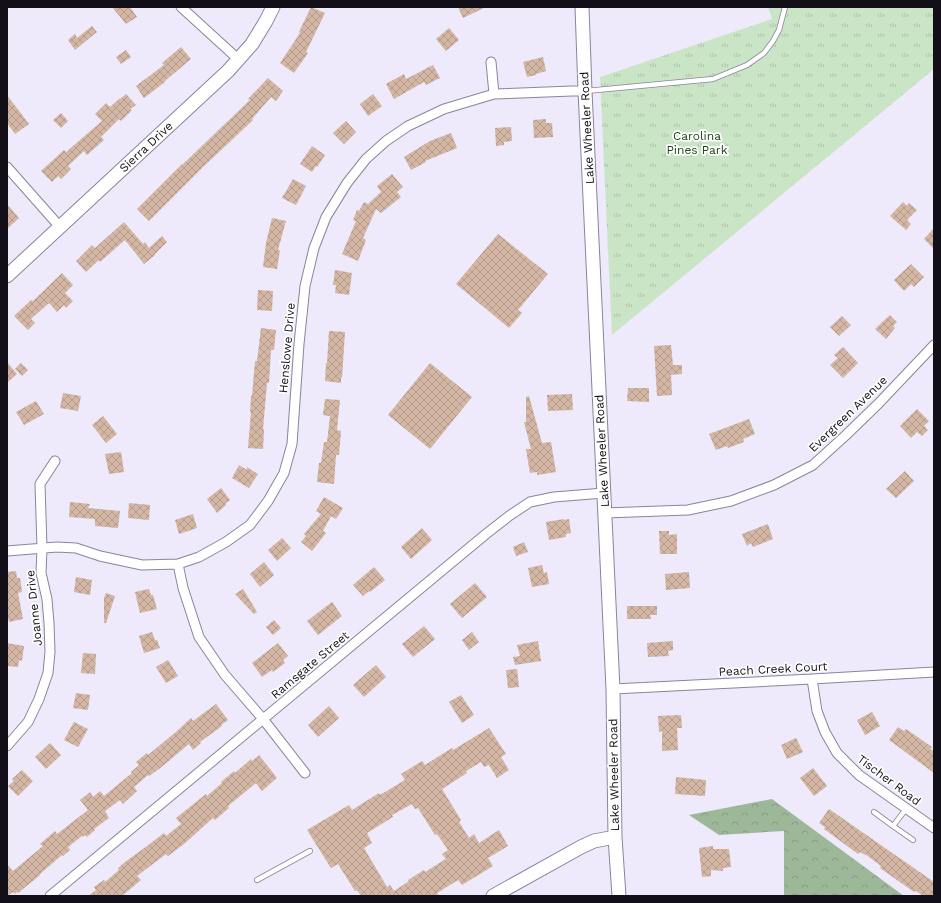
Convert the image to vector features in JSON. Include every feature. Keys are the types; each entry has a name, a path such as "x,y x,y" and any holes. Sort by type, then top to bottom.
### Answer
{"main road":[{"name":"Sierra Drive","path":"7,276 228,71 252,44 273,7"},
{"name":"Lake Wheeler Road","path":"582,7 613,689 615,837 619,896"},
{"path":"493,896 581,848 594,842 615,837"}],"street":[{"path":"181,7 238,60"},
{"path":"491,62 494,94"},
{"name":"Henslowe Drive","path":"7,551 57,547 76,548 100,556 142,565 178,564 199,557 226,542 250,525 268,501 284,473 292,444 299,344 305,286 314,248 326,217 347,183 366,159 386,141 408,126 444,109 494,94 585,91"},
{"path":"7,167 60,228"},
{"name":"Evergreen Avenue","path":"605,513 688,510 731,501 774,485 813,465 868,414 934,345"},
{"name":"Joanne Drive","path":"7,746 28,722 39,700 48,673 50,652 49,623 47,600 41,573 42,548 40,484 55,461"},
{"name":"Ramsgate Street","path":"50,896 509,516 530,502 554,497 604,493"},
{"path":"178,564 183,588 199,637 225,675 263,719 305,772"},
{"name":"Peach Creek Court","path":"613,689 934,672"},
{"name":"Tischer Road","path":"812,679 817,711 825,732 837,753 859,775 934,828"}],"lane":[{"path":"585,91 713,79 747,65 764,53 773,41 779,30 785,7"},
{"path":"893,826 906,809"},
{"path":"874,812 913,840"},
{"path":"256,880 310,851"}],"green space":[{"name":"Carolina Pines Park","path":"768,7 934,7 934,69 612,335 600,77 772,19"},
{"path":"772,799 904,896 784,896 784,831 719,835 689,815"}],"building":[{"path":"112,7 130,7 137,17 126,24"},
{"path":"311,7 325,13 306,52 308,53 294,73 280,63 300,33 299,32"},
{"path":"458,7 486,7 463,18"},
{"path":"92,26 97,32 75,50 68,40 75,34 77,38"},
{"path":"449,28 459,40 446,51 436,39"},
{"path":"181,47 191,59 144,98 136,86 164,65 162,63"},
{"path":"126,50 131,57 121,64 116,57"},
{"path":"543,57 546,71 527,77 523,62"},
{"path":"433,65 440,78 426,85 424,82 394,99 386,84 404,74 406,79"},
{"path":"268,78 283,91 276,101 271,97 252,119 253,120 149,221 137,209 250,100 248,99"},
{"path":"126,94 136,105 130,109 132,110 121,121 119,119 101,137 104,140 87,155 84,151 68,166 71,169 61,179 58,176 52,182 41,171 64,150 66,152 102,121 95,114 106,103 110,107"},
{"path":"373,94 382,106 368,116 360,104"},
{"path":"7,95 29,124 15,134 7,123"},
{"path":"61,113 68,121 61,128 53,120"},
{"path":"546,119 546,123 552,123 553,137 534,138 533,120"},
{"path":"346,121 356,132 344,144 333,133"},
{"path":"511,127 512,141 504,142 504,145 496,146 495,128"},
{"path":"451,133 457,148 425,161 426,162 411,170 404,157 430,141"},
{"path":"312,146 325,155 312,172 300,164"},
{"path":"392,174 403,187 397,192 401,197 381,213 376,209 363,238 366,240 358,261 342,254 356,221 353,220 357,210 359,211 364,202 368,204 381,192 377,186"},
{"path":"293,179 306,186 296,205 282,198"},
{"path":"903,202 907,206 909,203 917,210 907,220 911,224 906,230 890,216"},
{"path":"7,204 19,218 7,229"},
{"path":"272,218 286,221 278,250 280,250 277,269 263,267 266,243"},
{"path":"124,222 143,244 145,242 149,248 162,236 167,242 144,264 125,240 86,272 76,261 92,245 95,248"},
{"path":"934,228 934,249 924,239"},
{"path":"498,234 548,274 518,310 522,313 509,328 456,284"},
{"path":"911,264 924,277 914,287 911,284 904,291 894,280"},
{"path":"335,270 352,273 349,295 335,293 336,285 333,285"},
{"path":"62,273 73,285 65,293 73,301 66,308 64,305 57,312 49,303 31,319 35,323 28,330 14,316 31,300 33,301"},
{"path":"258,290 273,291 272,311 257,310"},
{"path":"890,315 897,322 893,326 895,328 886,339 875,329"},
{"path":"842,316 851,325 839,336 830,327"},
{"path":"261,328 276,330 274,350 271,350 269,383 267,383 263,429 263,449 248,448 251,396"},
{"path":"329,331 345,332 341,383 325,381"},
{"path":"671,345 673,365 682,365 682,374 671,375 672,395 657,396 654,346"},
{"path":"843,347 858,363 843,378 830,365 838,358 834,355"},
{"path":"7,362 17,374 7,383"},
{"path":"21,363 28,370 22,376 15,369"},
{"path":"430,363 472,397 430,449 388,415"},
{"path":"628,388 649,388 649,402 627,401"},
{"path":"63,393 81,396 78,411 60,408"},
{"path":"572,394 573,410 548,411 547,395"},
{"path":"529,396 542,443 551,442 556,472 537,475 537,472 530,473 526,449 531,449 524,422 526,422 526,397"},
{"path":"325,399 340,400 337,430 341,431 339,455 336,455 334,484 317,482 319,463 321,463 324,442 327,442 330,416 323,415"},
{"path":"36,401 44,414 24,425 16,412"},
{"path":"917,409 929,421 924,426 928,430 922,436 917,432 911,438 900,426"},
{"path":"103,416 117,434 106,443 92,425"},
{"path":"749,419 755,434 743,439 744,442 728,448 727,446 716,450 709,434"},
{"path":"121,452 124,472 109,474 105,454"},
{"path":"239,465 247,470 247,467 258,474 249,488 232,478"},
{"path":"905,471 914,481 896,498 886,489"},
{"path":"221,488 230,500 217,513 207,499"},
{"path":"324,497 343,508 336,519 331,516 323,531 326,533 312,551 301,542 306,536 304,534 321,514 316,511"},
{"path":"70,502 90,504 88,508 120,511 118,528 95,526 95,519 69,517"},
{"path":"129,503 150,505 149,520 128,518"},
{"path":"193,514 197,528 179,534 175,520"},
{"path":"569,519 571,533 566,534 566,537 549,540 546,522"},
{"path":"768,524 773,539 753,547 751,543 747,546 742,534"},
{"path":"422,528 432,540 411,559 401,547"},
{"path":"659,531 669,531 669,535 677,534 677,554 660,554"},
{"path":"282,538 291,548 277,561 268,550"},
{"path":"524,542 528,552 516,556 513,547"},
{"path":"264,562 274,575 260,587 250,574"},
{"path":"542,565 544,573 547,572 549,584 532,587 528,568"},
{"path":"374,567 385,580 363,596 353,585"},
{"path":"16,571 17,578 20,578 22,592 18,593 23,619 9,622 7,613 7,572"},
{"path":"689,572 690,588 666,590 665,574"},
{"path":"76,577 92,580 90,595 74,592"},
{"path":"475,583 487,597 462,618 450,604"},
{"path":"149,589 151,595 153,595 157,609 140,613 135,592"},
{"path":"243,589 257,612 254,614 235,594"},
{"path":"106,593 115,596 106,623 104,623 104,598"},
{"path":"332,602 342,616 318,635 307,621"},
{"path":"627,606 657,606 657,615 650,615 651,619 627,619"},
{"path":"274,620 281,628 273,635 266,627"},
{"path":"424,626 435,639 413,657 402,644"},
{"path":"152,632 160,648 144,653 139,636"},
{"path":"472,632 479,642 469,650 462,640"},
{"path":"538,641 541,661 515,665 513,657 520,656 517,645"},
{"path":"673,641 673,650 668,651 669,656 648,657 647,643"},
{"path":"7,643 24,646 22,661 19,660 18,667 7,666"},
{"path":"278,643 288,656 283,660 285,663 273,672 272,670 262,677 252,663"},
{"path":"83,653 96,654 95,674 81,673"},
{"path":"168,660 178,676 166,683 156,667"},
{"path":"376,665 386,677 364,697 353,685"},
{"path":"517,669 519,687 508,688 506,670"},
{"path":"76,693 90,695 88,710 73,708"},
{"path":"461,695 474,715 462,723 449,702"},
{"path":"216,704 228,720 221,725 222,726 200,742 201,743 193,750 189,744 159,769 149,776 148,775 134,787 137,791 123,804 120,800 105,811 109,818 94,829 95,830 87,837 85,835 82,836 68,847 70,850 63,856 62,855 18,893 17,892 15,894 13,892 7,896 7,864 13,871 43,846 40,844 55,831 57,834 88,810 80,800 90,792 93,797 100,791 104,796 132,773 131,772 139,765 136,762 147,753 148,755 191,718 193,721"},
{"path":"329,706 339,718 318,737 308,725"},
{"path":"872,712 880,726 865,735 857,720"},
{"path":"681,715 682,728 677,728 678,750 662,751 662,731 659,732 658,716"},
{"path":"74,722 88,729 78,747 64,740"},
{"path":"898,727 904,731 906,729 932,747 930,749 934,751 934,773 889,740"},
{"path":"489,728 506,754 501,757 509,770 497,778 489,765 484,767 481,762 442,789 461,820 459,822 469,838 474,834 479,843 499,830 508,846 488,858 493,866 462,885 458,880 437,893 439,896 361,896 357,890 355,891 338,864 331,868 307,830 349,805 352,810 379,793 380,795 405,780 401,774 422,761 425,765 452,748 453,750","holes":["412,804 415,809 418,808 435,835 437,834 448,850 442,854 446,859 425,872 424,870 394,891 390,885 387,887 364,848 372,843 367,833 393,817 392,815"]},
{"path":"796,738 803,752 787,759 781,745"},
{"path":"50,743 61,755 46,769 35,757"},
{"path":"259,755 277,778 262,791 256,783 228,806 229,808 215,820 213,818 184,844 168,856 166,854 137,876 141,880 122,896 88,896 96,890 94,887 104,880 105,882 119,870 118,868 125,862 164,833 166,836 181,824 176,818 206,794 207,796 234,771 235,773 251,759 252,761"},
{"path":"813,768 827,786 814,796 800,778"},
{"path":"22,770 33,781 18,796 8,786 14,781 12,779"},
{"path":"676,777 706,780 705,796 675,794"},
{"path":"829,809 934,882 934,896 923,896 916,891 914,892 880,868 881,866 865,854 860,852 858,854 824,829 825,827 819,823"},
{"path":"713,846 713,849 729,849 731,867 723,868 723,871 711,870 711,876 702,877 699,848"}]}
